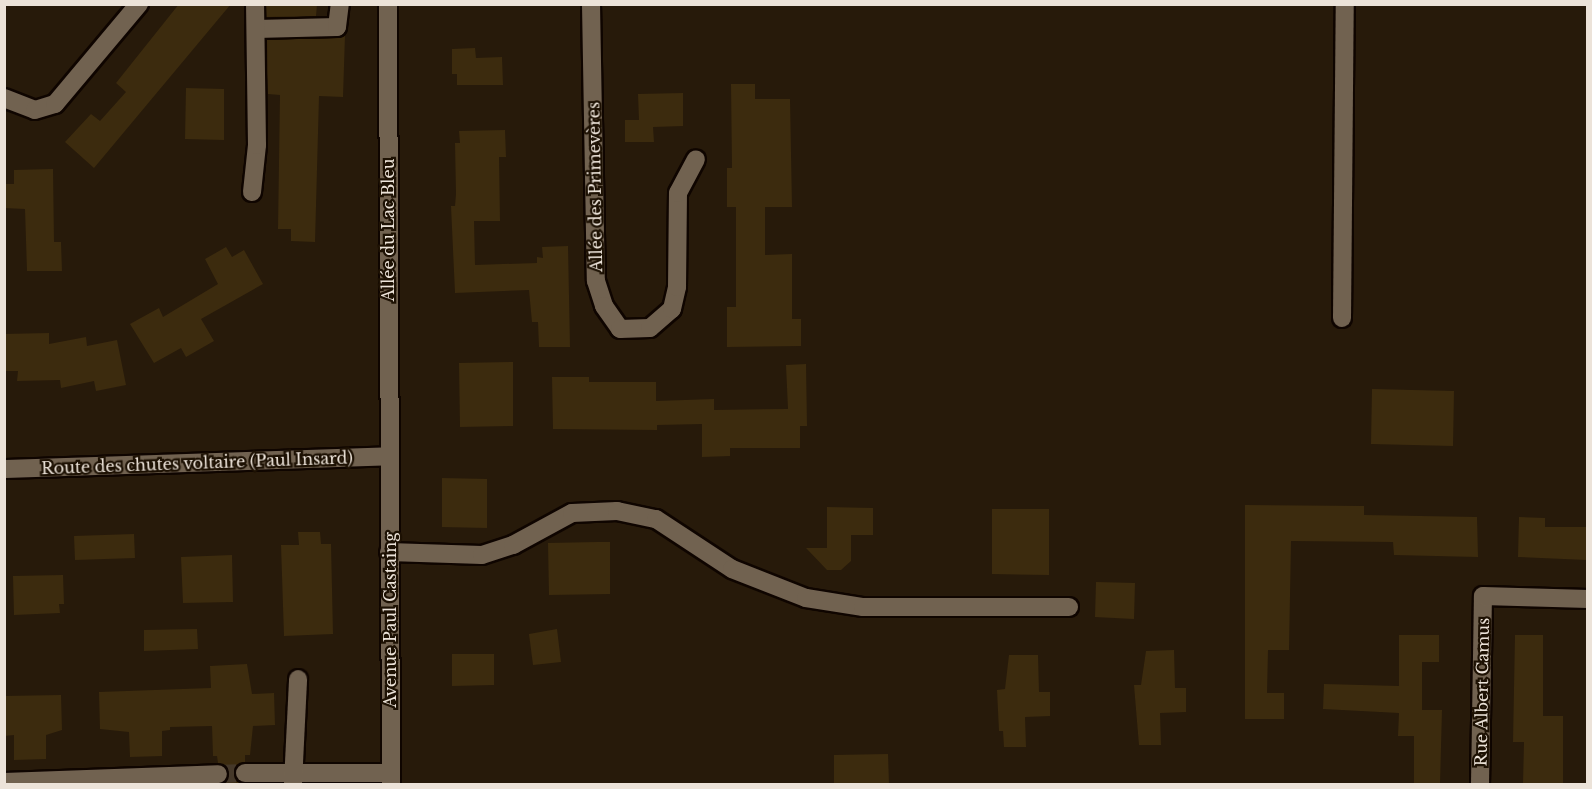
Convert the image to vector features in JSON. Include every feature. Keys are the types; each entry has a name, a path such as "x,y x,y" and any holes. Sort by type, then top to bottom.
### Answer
{"street":[{"path":"4,98 35,110 55,104 139,4"},
{"path":"252,192 257,145 255,4"},
{"path":"256,29 337,27 340,4"},
{"name":"Allée du Lac Bleu","path":"388,4 389,456"},
{"name":"Allée des Primevères","path":"591,4 596,281 604,306 620,328 650,328 672,309 677,287 678,193 696,159"},
{"path":"1342,318 1345,4"},
{"name":"Route des chutes voltaire (Paul Insard)","path":"4,469 389,456"},
{"name":"Avenue Paul Castaing","path":"389,456 391,778"},
{"path":"389,552 482,555 513,545 572,513 617,511 656,519 747,577 806,598 863,607 1068,608"},
{"name":"Rue Albert Camus","path":"1480,784 1483,596 1587,599"},
{"path":"293,779 298,679"},
{"path":"245,773 293,779 391,778"},
{"path":"4,782 218,774"}],"building":[{"path":"179,4 231,4 94,168 65,142 91,114 100,121 126,92 116,83"},
{"path":"266,4 317,4 316,16 266,17"},
{"path":"345,35 343,97 319,96 315,242 291,241 291,229 278,229 280,95 268,94 267,40"},
{"path":"475,48 476,58 502,57 503,85 457,85 457,74 452,74 452,49"},
{"path":"731,84 755,84 755,99 790,99 792,207 765,207 765,255 792,254 792,319 801,319 801,346 727,347 727,307 736,307 736,207 727,207 727,168 732,168"},
{"path":"186,88 224,89 224,140 185,139"},
{"path":"683,93 683,126 653,127 654,142 625,142 625,120 639,120 638,94"},
{"path":"505,130 506,157 499,157 500,221 474,221 475,265 537,263 537,257 543,258 542,247 568,246 570,347 539,347 538,322 532,322 529,290 455,293 451,206 455,206 456,194 455,143 460,143 459,131"},
{"path":"53,169 54,242 61,242 62,271 27,271 25,209 4,208 4,184 14,184 14,170"},
{"path":"226,247 232,257 244,250 263,284 201,319 214,341 186,357 181,348 154,363 130,324 159,308 163,317 218,284 205,259"},
{"path":"49,333 49,344 86,337 87,346 117,340 126,385 96,391 94,381 61,388 60,380 17,381 18,371 4,371 4,334"},
{"path":"513,362 513,426 460,427 459,363"},
{"path":"806,364 807,426 800,426 800,448 730,448 730,456 702,457 702,424 657,425 657,430 553,429 552,377 589,377 589,382 656,382 656,401 714,399 714,410 788,409 786,365"},
{"path":"1372,389 1454,391 1453,446 1371,444"},
{"path":"442,478 487,479 487,528 442,527"},
{"path":"1245,505 1364,506 1364,515 1477,517 1478,557 1394,555 1393,542 1291,541 1289,650 1268,650 1267,693 1284,693 1284,719 1245,719"},
{"path":"827,507 873,508 873,535 851,535 851,561 841,570 827,570 806,548 827,548"},
{"path":"992,509 1049,509 1049,575 992,574"},
{"path":"1519,517 1545,518 1545,527 1587,527 1587,560 1518,557"},
{"path":"298,532 320,532 321,544 331,544 333,634 284,636 281,545 299,545"},
{"path":"134,534 135,558 75,560 74,536"},
{"path":"610,542 610,594 549,595 548,543"},
{"path":"232,555 233,602 183,603 181,557"},
{"path":"63,575 64,604 59,604 60,613 14,615 13,576"},
{"path":"1096,582 1135,583 1134,619 1095,617"},
{"path":"197,629 198,649 144,651 144,630"},
{"path":"557,629 561,662 533,665 529,634"},
{"path":"1399,635 1439,635 1439,662 1422,662 1422,710 1442,710 1440,784 1414,784 1414,736 1398,736 1399,713 1323,709 1324,684 1399,686"},
{"path":"1515,635 1543,635 1543,716 1563,716 1563,784 1523,784 1524,742 1513,742"},
{"path":"1174,650 1175,688 1186,688 1186,712 1160,713 1161,745 1139,745 1134,685 1141,685 1146,651"},
{"path":"452,654 494,654 494,685 452,686"},
{"path":"1009,655 1038,655 1039,692 1050,692 1050,716 1025,717 1026,747 1004,747 1003,731 999,731 997,690 1005,689"},
{"path":"247,664 252,694 274,693 275,725 253,726 250,755 245,755 245,762 234,772 236,779 245,784 221,784 229,773 218,763 217,756 213,756 212,726 170,727 170,730 162,731 162,756 130,757 129,732 100,729 99,692 211,688 210,666"},
{"path":"61,695 62,730 46,735 46,759 14,760 14,735 4,736 4,696"},
{"path":"888,754 889,784 834,784 834,755"}],"tunnel":[{"path":"218,774 245,773"}]}
